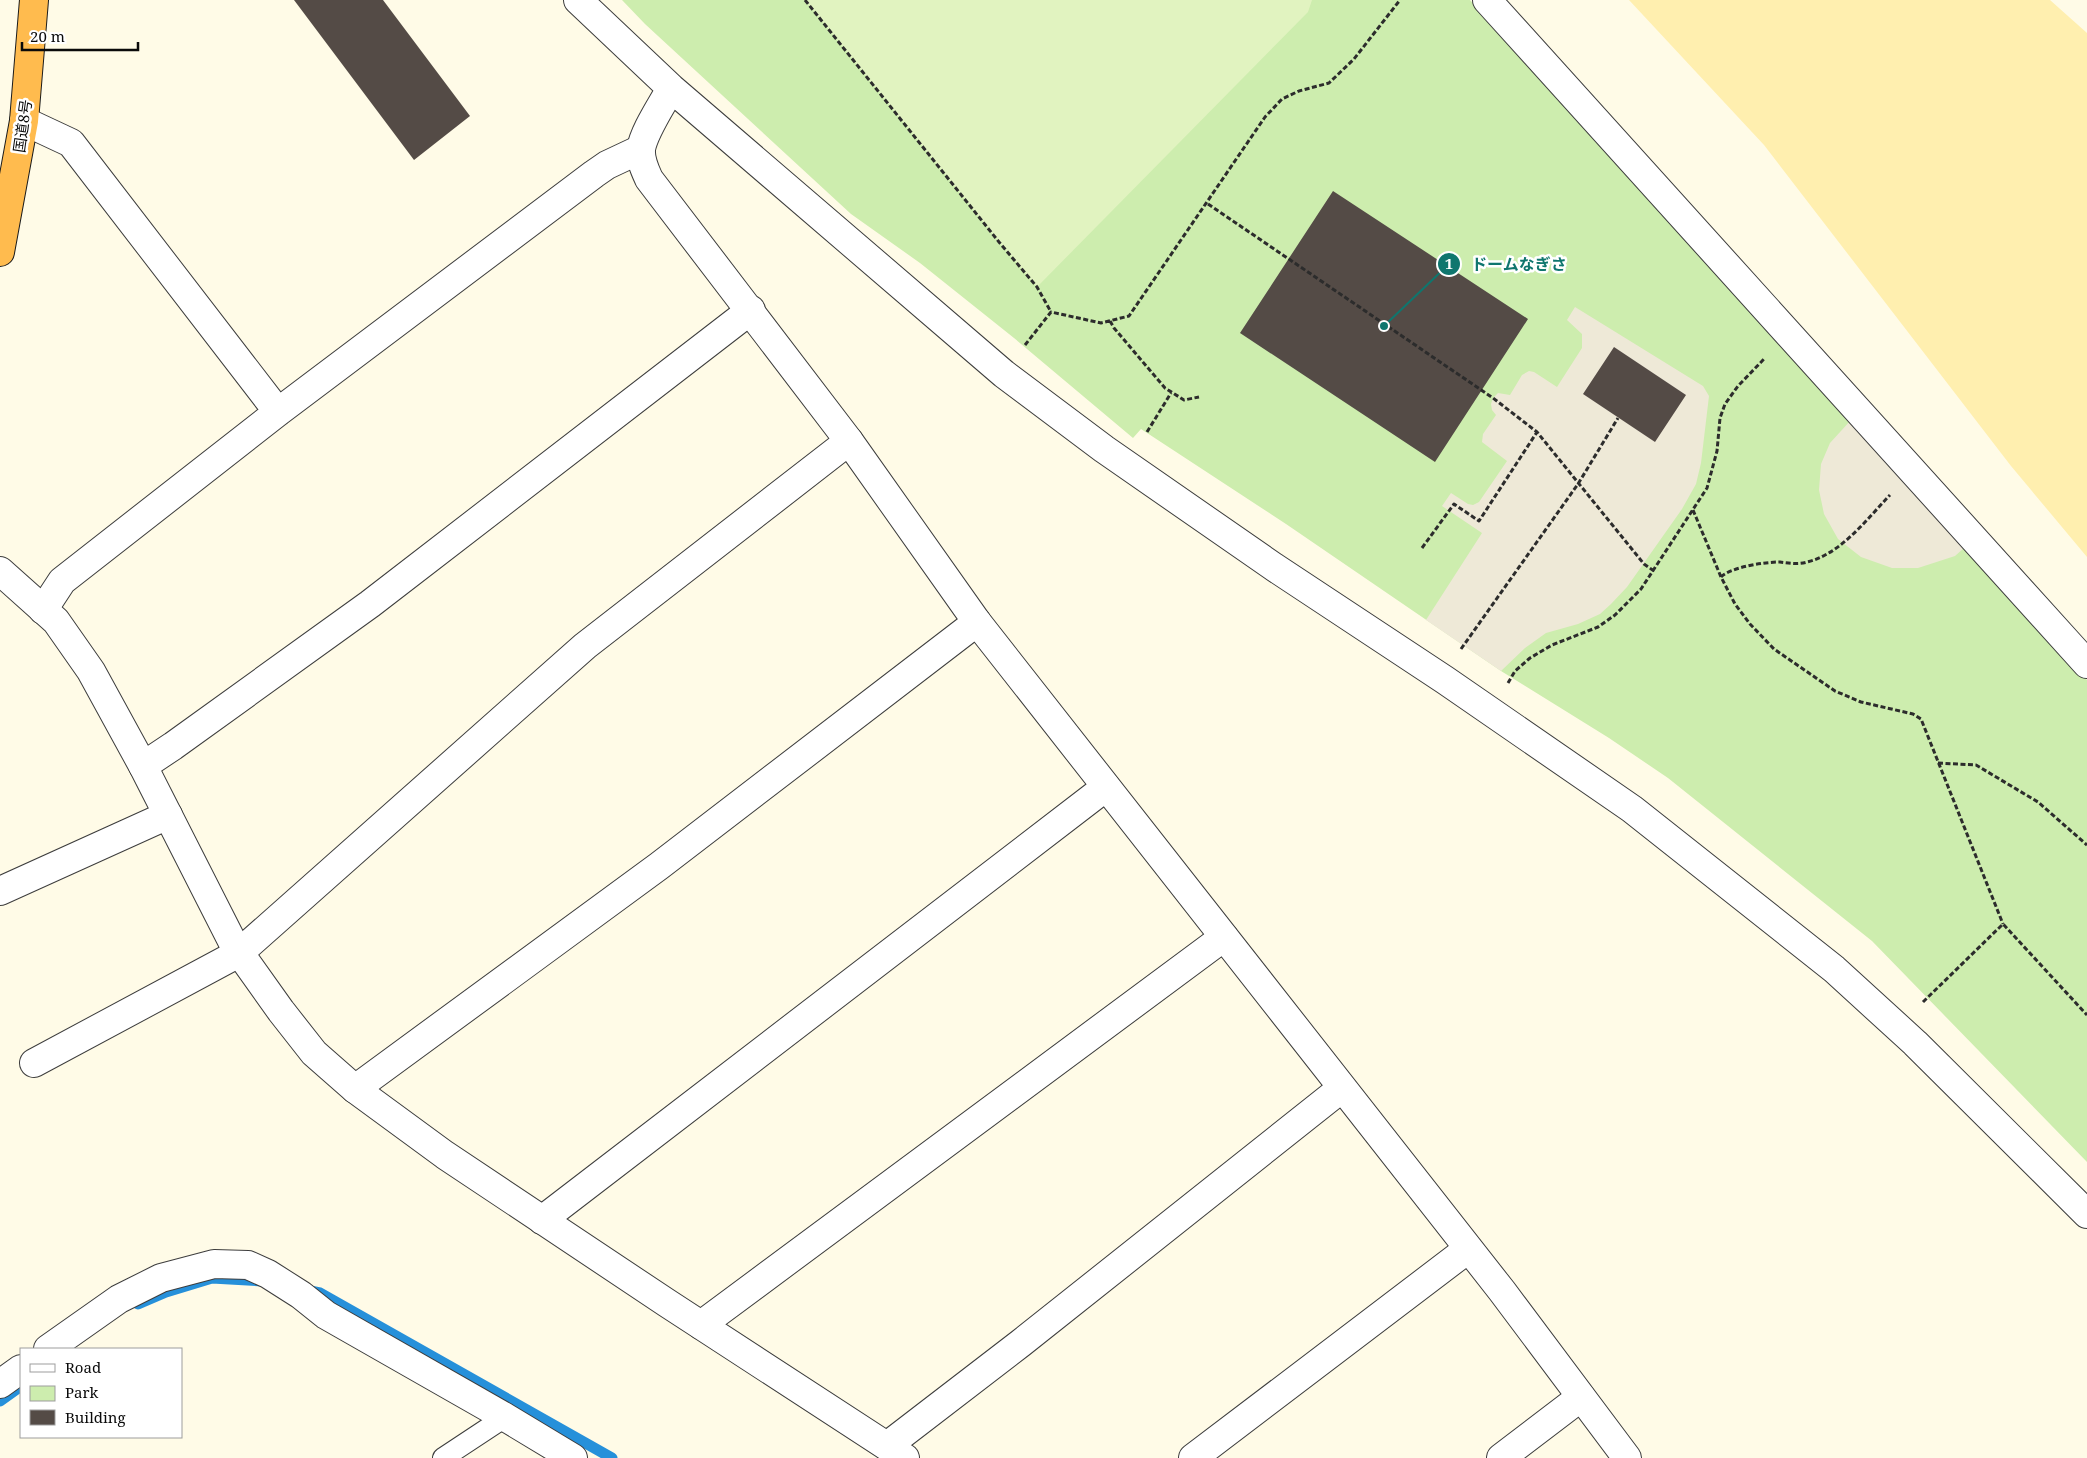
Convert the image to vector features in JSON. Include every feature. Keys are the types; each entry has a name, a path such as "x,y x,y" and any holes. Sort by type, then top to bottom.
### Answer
{"highway":[{"name":"国道8号","path":"0,252 24,121 34,0"}],"street":[{"path":"578,0 671,88 1004,374 1104,449 1274,567 1445,680 1632,809 1826,962 1915,1043 2087,1214"},
{"path":"1487,0 2087,664"},
{"path":"671,88 648,130 641,149 642,166 649,179 751,310 849,441 977,622 1468,1249 1627,1458"},
{"path":"24,121 71,143 278,412"},
{"path":"43,610 62,581 278,412 594,174 607,165 641,149"},
{"path":"143,766 370,604 751,310"},
{"path":"34,1063 240,953 585,646 849,441"},
{"path":"0,571 56,621 91,671 143,766 240,953 281,1011 314,1053 356,1089 444,1155 701,1326 896,1452 1022,1343 1342,1088"},
{"path":"356,1089 659,866 977,622"},
{"path":"542,1220 1106,787"},
{"path":"0,891 168,814"},
{"path":"701,1326 1224,937"},
{"path":"1193,1458 1468,1249"},
{"path":"49,1348 119,1299 161,1278 214,1264 248,1265 268,1274 301,1294 326,1314 506,1417 573,1458"},
{"path":"0,1384 20,1370"},
{"path":"1501,1458 1581,1397"}],"lane":[{"path":"443,1458 506,1417"}],"path":[{"path":"805,0 999,242 1038,287 1051,312 1101,324 1129,316 1208,204 1266,117 1282,99 1300,91 1329,84 1354,59 1400,0"},
{"path":"1208,204 1493,398 1537,432 1644,564 1654,571"},
{"path":"1024,346 1051,312"},
{"path":"1110,321 1120,336 1171,393 1184,400 1199,397"},
{"path":"1508,684 1515,671 1530,658 1552,645 1598,627 1615,615 1641,588 1707,488 1717,451 1720,418 1724,404 1738,386 1774,348 1790,336"},
{"path":"1147,432 1171,393"},
{"path":"1461,650 1578,484 1618,418"},
{"path":"1422,548 1454,504 1479,520 1537,432"},
{"path":"1721,577 1726,572 1757,564 1807,562 1824,556 1843,543 1914,474"},
{"path":"1693,510 1721,577 1735,604 1750,624 1774,649 1809,675 1844,695 1861,702 1913,714 1921,719 2003,924 2087,1015"},
{"path":"1938,763 1976,765 2038,802 2087,845"},
{"path":"1923,1002 2003,924"}],"green space":[{"path":"622,0 1470,0 2087,680 2087,1162 1872,941 1668,778 1609,738 1501,671 1286,524 1141,429 1133,438 1014,338 920,263 851,214 645,24"},
{"path":"805,0 1312,0 1308,12 1037,287"}],"sand":[{"path":"1629,0 2050,0 2087,33 2087,557 2011,466 1764,145"}],"shaded area":[{"path":"1575,307 1703,386 1709,396 1701,463 1696,484 1682,509 1627,587 1611,604 1600,614 1578,624 1546,633 1525,648 1501,671 1426,620 1482,533 1442,506 1451,493 1468,504 1473,505 1479,502 1507,461 1482,442 1483,434 1496,415 1492,410 1493,398 1498,393 1510,395 1522,375 1529,371 1534,372 1557,387 1582,348 1582,334 1567,320"},
{"path":"1851,420 1973,540 1955,556 1918,568 1892,568 1861,557 1838,539 1824,514 1819,490 1821,464 1830,443"}],"building":[{"path":"294,0 383,0 470,116 414,160"},
{"path":"1333,191 1528,319 1435,462 1240,333"},
{"path":"1614,347 1686,395 1655,442 1583,394"}],"waterway":[{"path":"138,1304 166,1292 212,1278 263,1281"},
{"path":"310,1291 320,1293 612,1458"},
{"path":"0,1401 20,1387"}],"place":[{"name":"ドームなぎさ","path":"1384,326"}]}
